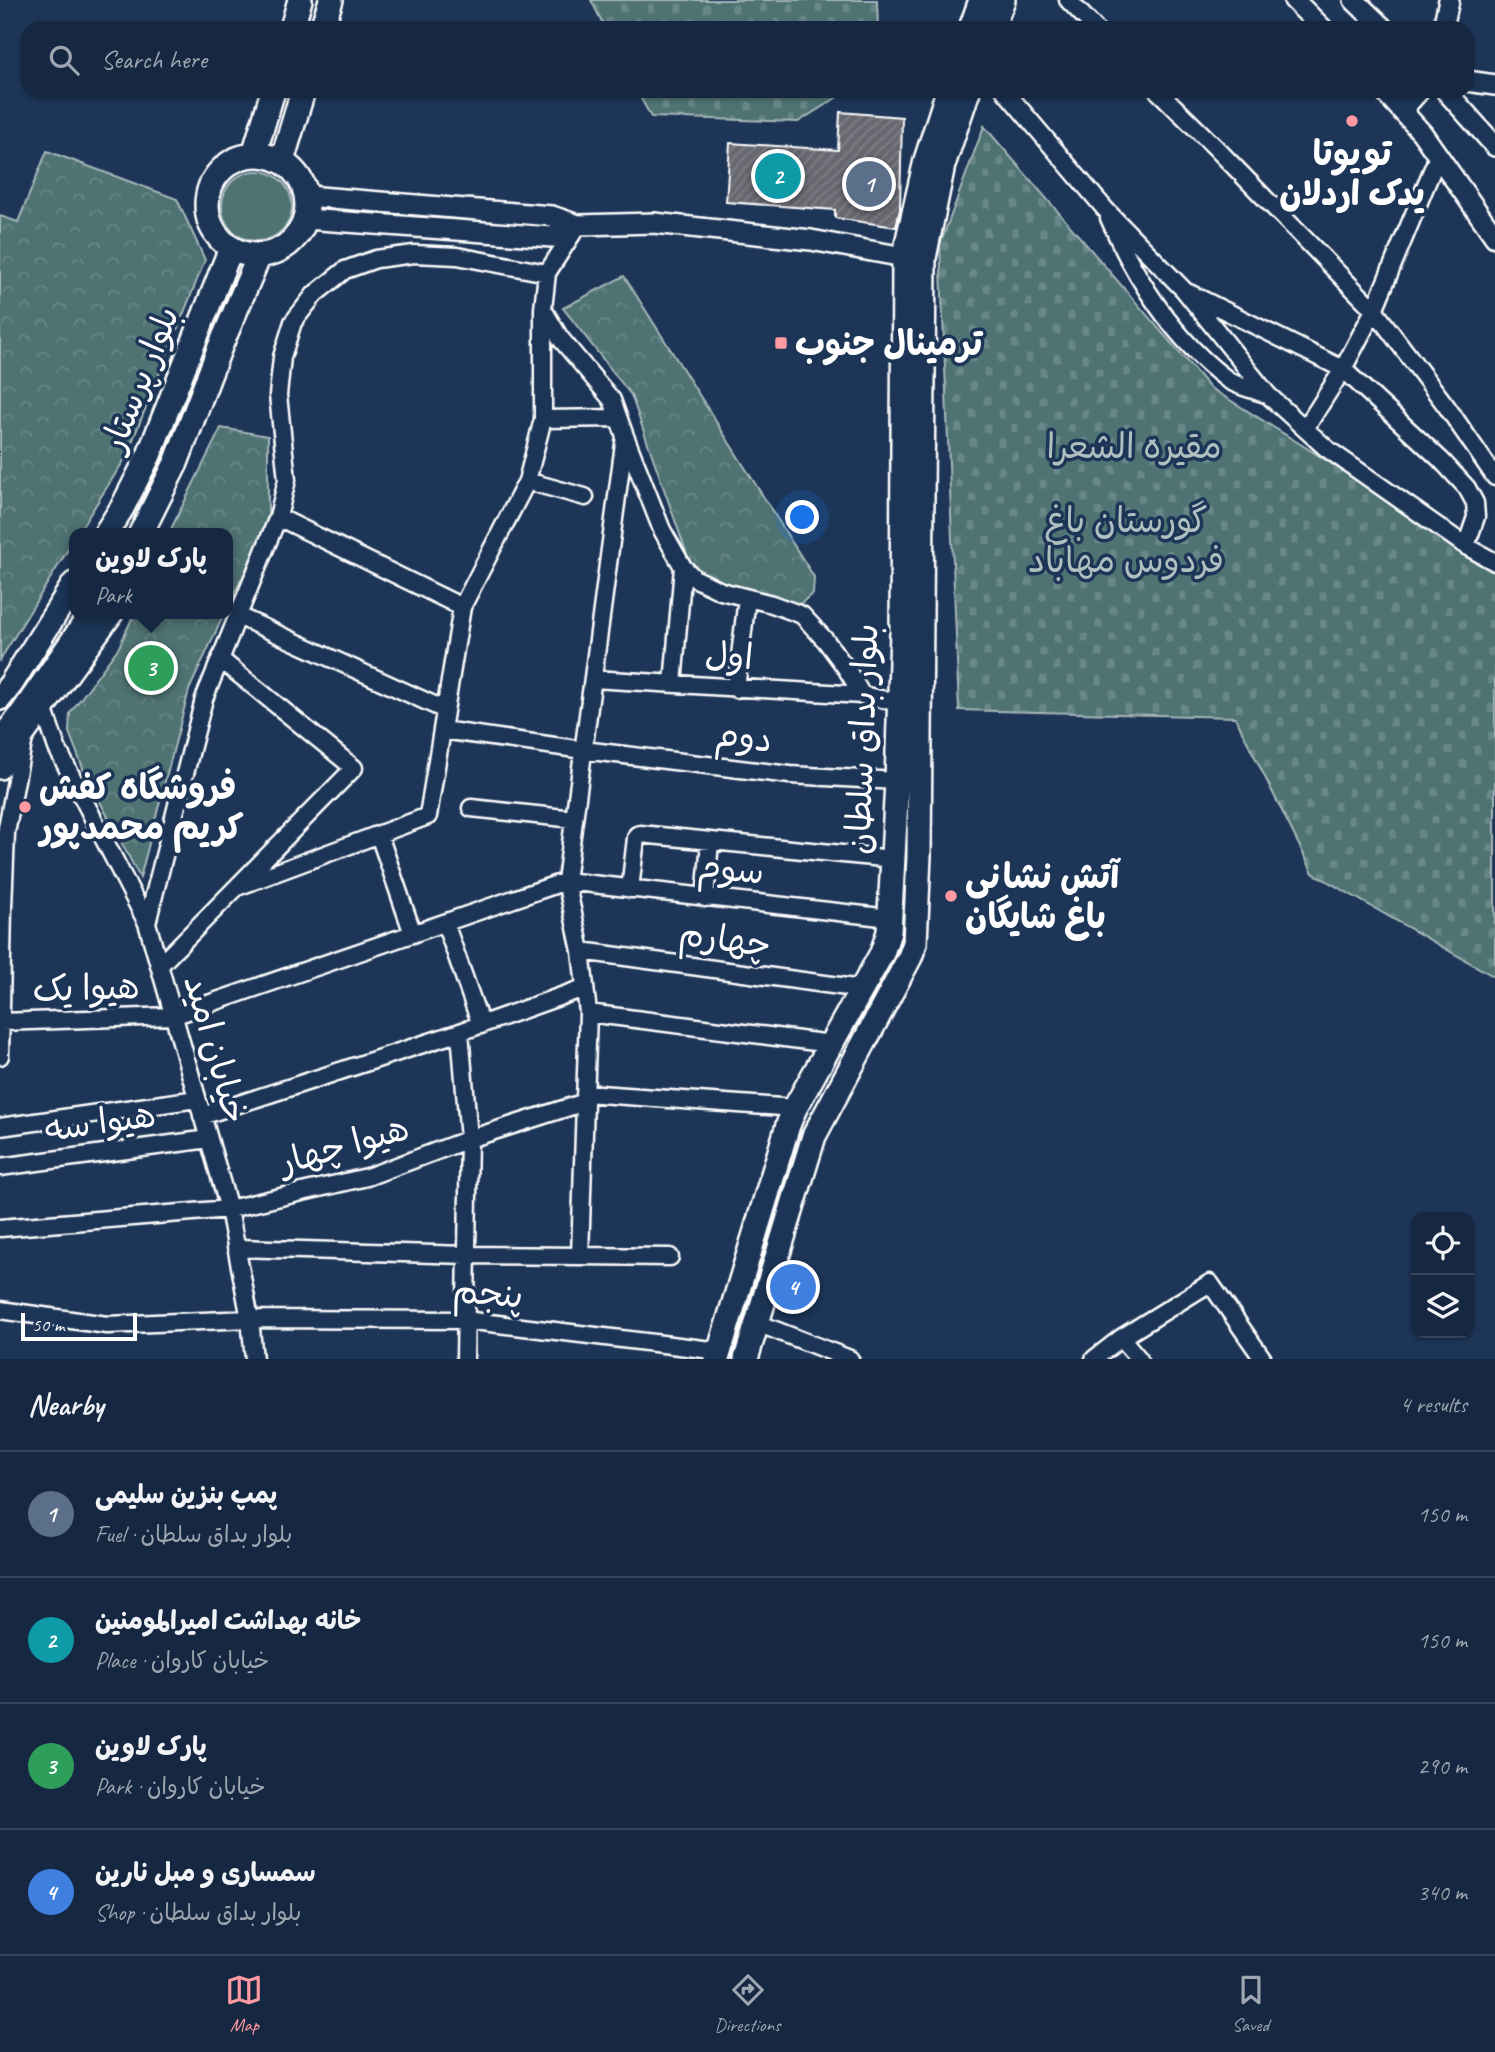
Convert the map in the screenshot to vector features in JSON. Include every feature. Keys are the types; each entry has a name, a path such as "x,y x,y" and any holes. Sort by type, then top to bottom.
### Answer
{"main road":[{"path":"294,21 300,0"},
{"path":"325,21 331,0"},
{"path":"974,21 981,0"},
{"path":"995,21 1003,0"},
{"path":"254,154 271,98"},
{"path":"282,160 301,98"},
{"name":"بلوار بداق سلطان","path":"719,1355 780,1146 795,1108 887,942 900,703 904,257 926,160 946,98"},
{"name":"بلوار بداق سلطان","path":"746,1359 814,1136 910,957 917,928 924,258 943,165 966,98"},
{"path":"254,154 282,160 298,176 307,208 299,233 289,245 275,253 260,256 231,248 219,238 210,225 206,209 214,178 224,166 238,158 254,154"},
{"name":"بلوار پرستار","path":"109,528 149,455 231,248"},
{"name":"بلوار پرستار","path":"144,528 176,463 219,346 260,256"},
{"path":"0,698 69,592"},
{"path":"0,741 88,619"},
{"path":"919,841 916,851 905,855 898,852 893,859 897,868 906,866 915,869 919,877"}],"street":[{"path":"1068,0 1088,21"},
{"path":"1294,0 1315,21"},
{"path":"1354,0 1376,21"},
{"path":"1444,21 1449,0"},
{"path":"1474,82 1495,85"},
{"path":"1011,98 1105,209 1184,290 1268,395 1326,448 1466,546 1495,562"},
{"path":"1165,98 1374,310 1447,407 1495,477"},
{"path":"1391,98 1438,156 1495,237"},
{"path":"1402,110 1413,98"},
{"path":"1452,98 1495,146"},
{"path":"1305,429 1343,369 1374,310 1438,156"},
{"path":"307,208 552,237 578,225"},
{"path":"307,208 552,216 578,225 654,223 811,240 904,257"},
{"path":"1105,209 1122,250 1150,296 1194,349 1230,381 1268,395"},
{"path":"552,216 552,237"},
{"path":"237,887 428,816 462,607 527,481 543,419 543,309 547,273 578,225"},
{"path":"146,922 204,699 278,517 287,480 278,396 282,357 293,322 316,294 345,270 376,259 414,254 457,256 547,273"},
{"path":"1184,290 1343,369 1441,460 1467,488 1475,503 1476,517 1466,546"},
{"path":"543,309 560,338 612,400 662,530 683,567 694,578 721,591 802,614 826,641 862,695"},
{"path":"543,419 618,418"},
{"path":"580,1256 588,1013 580,951 566,881 625,436"},
{"path":"527,481 585,497"},
{"path":"278,517 462,607"},
{"path":"673,684 683,567"},
{"path":"736,689 747,598"},
{"path":"238,616 445,710"},
{"path":"0,769 109,619"},
{"path":"159,966 354,768 220,659"},
{"name":"اول","path":"593,680 862,695 900,703"},
{"name":"خیابان امید","path":"44,709 57,748 146,922 229,1209 250,1320 254,1359"},
{"name":"دوم","path":"442,730 790,775 897,781"},
{"path":"0,1056 1,908 6,833 24,738"},
{"path":"471,808 574,819"},
{"path":"379,835 413,934"},
{"path":"630,889 637,835 893,859"},
{"path":"705,898 710,842"},
{"name":"سوم","path":"566,881 890,918"},
{"name":"هیوا یک","path":"1,1022 173,1016 566,881"},
{"path":"445,923 481,1025"},
{"name":"چهارم","path":"580,951 862,989"},
{"path":"202,1116 584,989"},
{"path":"588,1013 831,1044"},
{"path":"460,1032 469,1139 465,1359"},
{"path":"585,1097 795,1108"},
{"name":"هیوا چهار","path":"0,1228 229,1209 367,1177 585,1097"},
{"path":"0,1127 197,1098"},
{"name":"هیوا سه","path":"0,1167 209,1139"},
{"path":"236,1248 467,1255 670,1257"},
{"path":"1094,1359 1121,1338 1210,1283 1263,1359"},
{"name":"پنجم","path":"0,1310 107,1325 250,1320 465,1320 719,1355"},
{"path":"757,1323 850,1359"},
{"path":"1121,1338 1139,1359"}],"green space":[{"path":"591,0 877,0 878,21 602,21"},
{"path":"641,98 836,98 798,122 651,117"},
{"name":"گورستان باغ فردوس مهاباد","path":"984,126 1209,387 1403,508 1495,552 1495,977 1313,873 1235,717 959,710 940,245"},
{"path":"47,151 177,199 205,260 126,457 81,528 69,528 69,548 0,660 0,216 18,222"},
{"path":"250,171 264,171 277,177 286,186 292,206 290,219 282,231 264,241 250,241 237,235 228,226 222,213 222,199 228,186 237,177"},
{"path":"624,276 814,577 813,593 800,604 789,604 705,577 690,563 631,395 563,308"},
{"path":"221,428 268,436 268,519 233,596 233,528 171,528"},
{"path":"132,619 222,619 189,690 140,878 84,771 69,732 70,713 119,647"}],"building":[{"path":"840,112 902,117 900,209 896,227 835,218 835,210 726,202 730,143 838,150"}],"place":[{"name":"تویوتا یدک اردلان","path":"1352,121"},
{"name":"خانه بهداشت امیرالمومنین","path":"778,176"},
{"name":"پمپ بنزین سلیمی","path":"869,184"},
{"name":"ترمینال جنوب","path":"781,343"},
{"name":"پارک لاوین","path":"151,668"},
{"name":"فروشگاه کفش کریم محمدپور","path":"25,807"},
{"name":"آتش نشانی باغ شایگان","path":"951,896"},
{"name":"سمساری و مبل نارین","path":"793,1287"}],"park label":[{"name":"مقیره الشعرا","path":"1134,446"}]}
